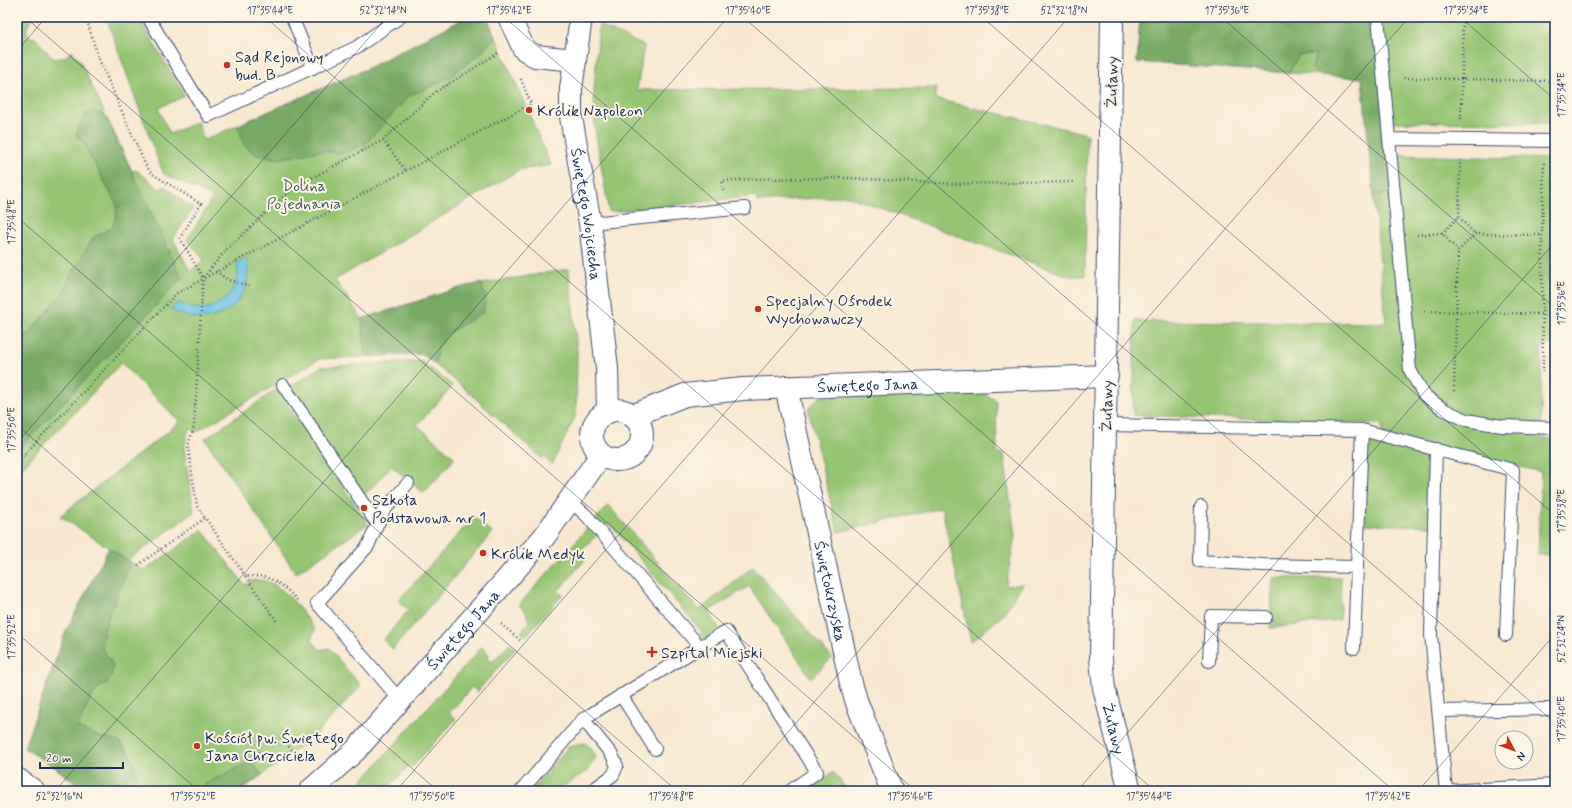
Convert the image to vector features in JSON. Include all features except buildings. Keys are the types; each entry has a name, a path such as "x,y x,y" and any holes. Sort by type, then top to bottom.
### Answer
{"street":[{"path":"510,17 524,49 535,56 575,60"},
{"name":"Świętego Wojciecha","path":"581,17 570,89 571,117 590,223 607,368 608,412"},
{"name":"Żuławy","path":"1112,17 1101,659 1104,688 1130,791"},
{"name":"Świętego Jana","path":"632,416 685,395 743,389 1107,376"},
{"name":"Świętokrzyska","path":"786,387 851,683 857,703 892,791"},
{"path":"608,412 624,412 632,416 641,429 642,437 636,452 621,460 607,458 601,455 593,444 592,430 596,422 608,412"},
{"name":"Świętego Jana","path":"310,791 356,750 544,537 601,455"},
{"path":"17,779 34,791"}],"lane":[{"path":"148,17 208,116 357,47 400,17"},
{"path":"292,17 313,68"},
{"path":"1378,17 1385,77 1410,370 1424,395 1443,409 1466,420 1502,426 1555,428"},
{"path":"1390,139 1550,141"},
{"path":"590,223 745,208"},
{"path":"283,385 373,518 379,522"},
{"path":"1106,425 1362,430 1513,470 1506,635"},
{"path":"1354,648 1362,430"},
{"path":"1436,449 1431,635 1446,791 1555,786"},
{"path":"400,700 317,603 368,546 382,513 408,483"},
{"path":"570,501 586,515 700,647"},
{"path":"1201,507 1200,561 1264,565 1357,566"},
{"path":"1209,661 1211,616 1266,617"},
{"path":"521,791 583,719 726,631 817,772 790,791"},
{"path":"621,695 654,749"},
{"path":"1438,711 1555,709"},
{"path":"583,719 612,755 617,766 613,775 590,791"}],"path":[{"path":"86,17 98,57 145,164 151,173 201,204 180,238 203,278 194,426 188,446 197,506 278,623"},
{"path":"1458,251 1442,234 1459,217 1462,18 1466,17"},
{"path":"203,278 225,251 285,195 306,181 383,140 434,93 502,52"},
{"path":"1385,77 1555,80"},
{"path":"17,462 177,293 531,104"},
{"path":"383,140 405,170"},
{"path":"1543,372 1542,235 1550,141"},
{"path":"725,210 722,181 849,178 957,184 1072,182"},
{"path":"1459,217 1475,234"},
{"path":"1454,414 1458,251 1475,234 1542,235"},
{"path":"216,271 228,280 250,286"},
{"path":"1405,311 1542,314"},
{"path":"138,565 205,518"},
{"path":"246,577 255,575 274,580 288,589"},
{"path":"499,623 522,642"},
{"path":"281,737 299,758"},
{"path":"250,761 261,752"}],"green space":[{"name":"Dolina Pojednania","path":"25,17 33,17 27,27 27,34 32,38 34,37 54,59 65,57 72,51 80,61 132,171 136,170 161,190 164,186 193,208 173,239 190,271 204,260 187,240 213,197 164,174 106,17 138,17 185,96 158,108 170,134 197,122 204,140 366,69 467,17 487,17 551,165 519,170 335,280 362,319 459,288 569,269 577,352 576,415 552,465 544,457 541,458 464,388 422,354 319,359 196,432 189,428 184,448 194,512 128,560 144,571 202,530 245,585 255,580 266,581 283,591 297,606 315,630 311,639 320,650 329,648 361,686 319,731 240,791 85,791 56,768 24,748 66,631 109,548 60,516 180,422 121,363 17,473 17,38 21,34 20,22 23,22"},
{"path":"467,17 487,17 495,37 480,54 451,76 424,90 410,95 365,144 345,153 320,151 278,159 257,155 244,145 238,125 366,69"},
{"path":"1140,17 1555,17 1555,123 1389,122 1392,155 1555,159 1555,236 1551,236 1549,280 1555,281 1555,345 1542,346 1541,438 1555,439 1555,555 1538,555 1541,472 1382,433 1382,424 1133,415 1135,321 1386,323 1362,78 1137,62"},
{"path":"1140,17 1363,17 1369,27 1379,24 1395,193 1374,195 1362,78 1319,75 1312,69 1316,54 1299,55 1289,73 1137,62"},
{"path":"599,25 644,46 637,90 937,88 935,99 1087,134 1085,276 1069,276 847,196 757,202 756,196 609,212 595,129 594,90"},
{"path":"93,111 105,115 182,278 17,451 17,347 63,293 72,273 93,238 112,227 116,217 117,205 82,141 77,137 78,128 84,115"},
{"path":"481,283 486,298 483,312 447,334 439,346 435,364 422,354 365,356 362,319 459,288"},
{"path":"421,361 453,386 417,425 455,458 424,493 391,466 372,488 359,498 286,389 321,367"},
{"path":"277,389 368,524 296,573 205,439"},
{"path":"980,391 996,401 997,453 1004,454 1015,536 1006,586 1023,584 1002,616 971,642 942,508 838,532 808,409 819,397"},
{"path":"1362,430 1436,449 1434,526 1358,524"},
{"path":"608,505 699,610 753,567 832,658 811,678 749,586 709,611 720,630 699,643 696,638 702,632 609,523 578,553 585,560 558,591 563,595 526,636 521,632 529,623 526,612 519,605"},
{"path":"474,517 492,533 393,649 383,640 406,613 410,611 410,609 406,608 398,601"},
{"path":"109,548 130,562 107,620 102,641 104,652 112,663 112,674 108,683 98,689 93,695 78,728 102,738 113,739 121,743 133,759 139,787 146,791 85,791 56,768 24,748 66,631"},
{"path":"1273,578 1341,578 1340,620 1270,628"},
{"path":"510,644 515,649 477,692 472,687 449,713 456,719 411,768 408,766 386,791 353,791 482,647 489,654 487,660 493,661"},
{"path":"585,743 592,749 596,757 587,771 556,791 531,791 567,748 576,744"},
{"path":"247,763 253,764 262,775 240,791 191,791"},
{"path":"833,772 848,791 806,791"}],"water":[{"path":"247,258 248,277 243,292 237,303 228,310 217,316 194,318 182,315 171,309 178,302 189,307 200,309 211,307 221,302 229,295 234,286 237,275 237,263"}],"place":[{"name":"Sąd Rejonowy bud. B","path":"227,65"},
{"name":"Królik Napoleon","path":"529,110"},
{"name":"Specjalny Ośrodek Wychowawczy","path":"758,309"},
{"name":"Szkoła Podstawowa nr 1","path":"364,508"},
{"name":"Królik Medyk","path":"483,553"},
{"name":"Szpital Miejski","path":"652,652"},
{"name":"Kościół pw. Świętego Jana Chrzciciela","path":"197,746"}]}
